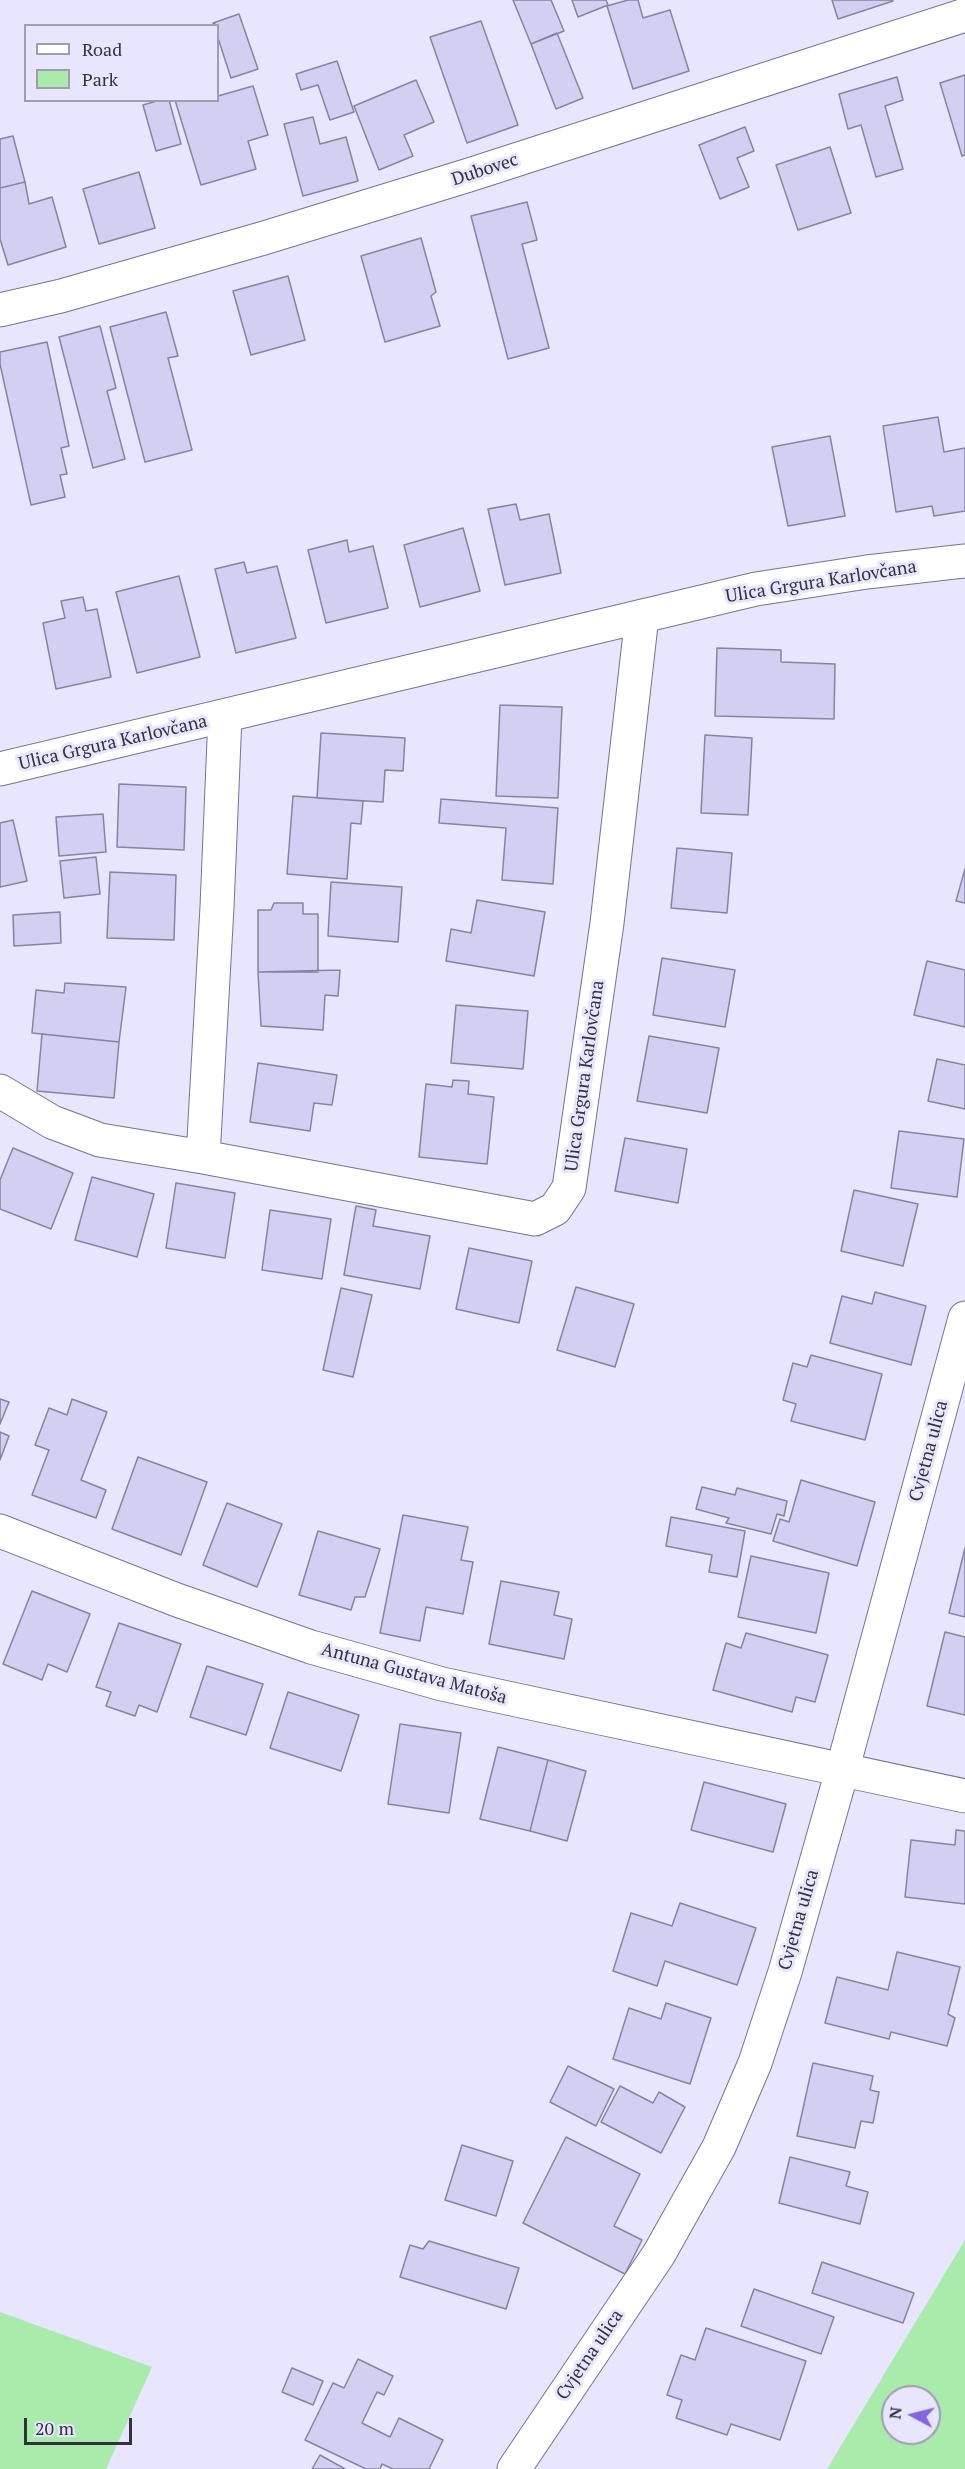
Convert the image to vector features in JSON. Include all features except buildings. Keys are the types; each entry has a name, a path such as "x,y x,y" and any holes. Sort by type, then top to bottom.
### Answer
{"street":[{"name":"Dubovec","path":"0,310 61,296 287,231 469,175 965,15"},
{"name":"Ulica Grgura Karlovčana","path":"0,769 756,589 867,572 965,561"},
{"name":"Ulica Grgura Karlovčana","path":"0,1091 52,1122 100,1140 535,1219 555,1209 569,1188 607,923 642,616"},
{"name":"Ulica Grgura Karlovčana","path":"203,1157 225,716"},
{"name":"Cvjetna ulica","path":"514,2469 659,2254 719,2147 754,2063 775,2002 842,1771 965,1318"},
{"name":"Antuna Gustava Matoša","path":"0,1531 177,1600 322,1650 453,1686 965,1796"}],"green space":[{"path":"965,2240 965,2469 827,2469"},
{"path":"0,2312 152,2367 106,2469 0,2469"}]}
